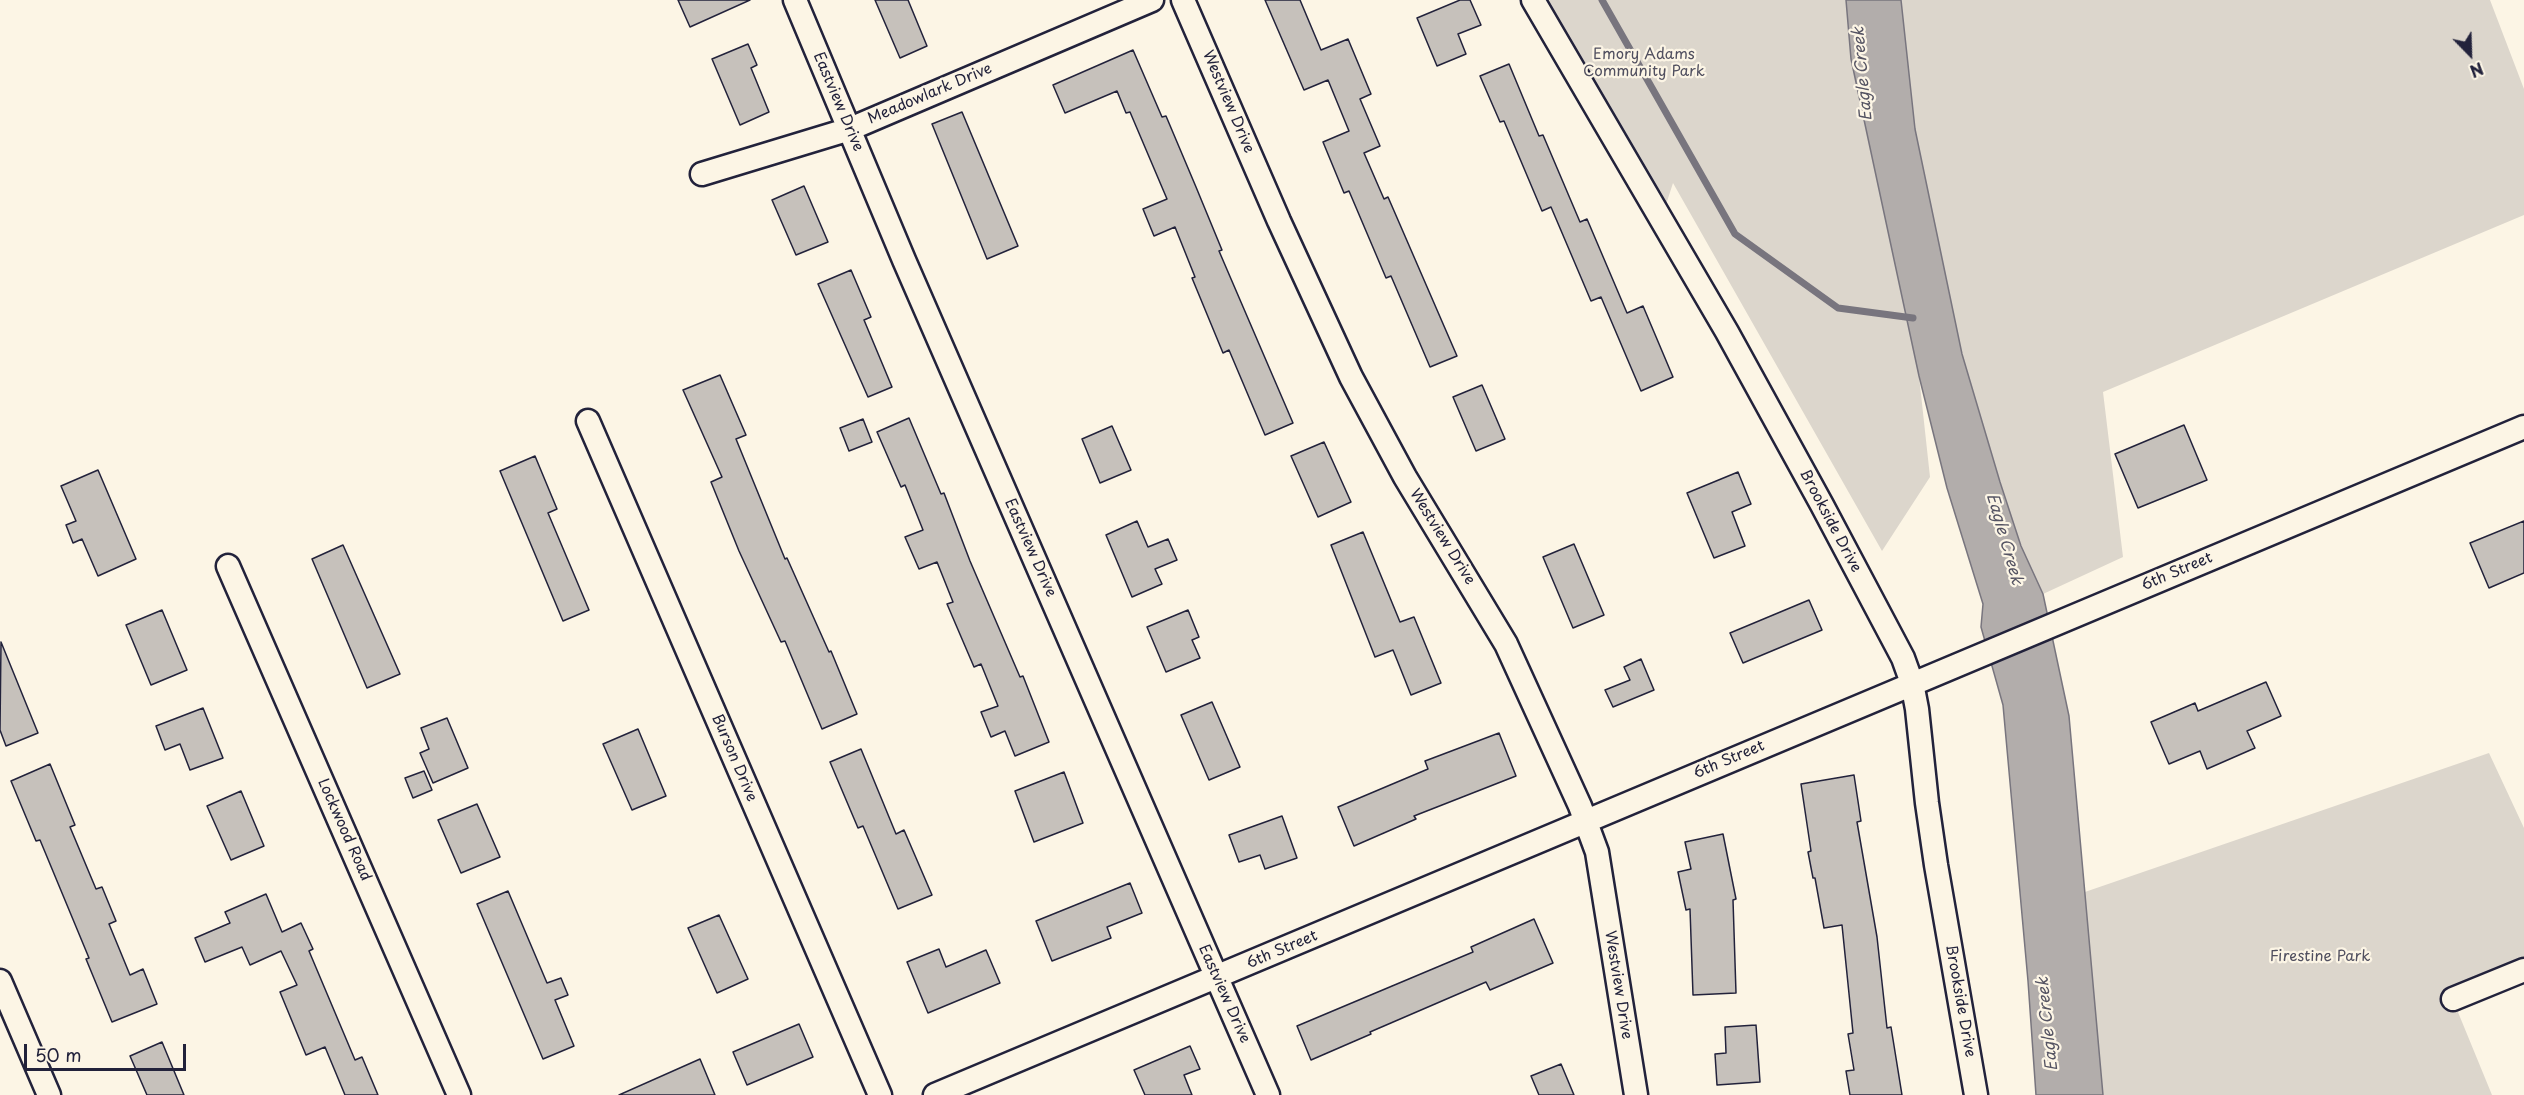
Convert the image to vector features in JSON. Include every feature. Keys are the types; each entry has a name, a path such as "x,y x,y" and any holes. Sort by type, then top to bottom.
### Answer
{"street":[{"name":"Eastview Drive","path":"795,0 909,271 1268,1095"},
{"name":"Meadowlark Drive","path":"702,174 850,129 1152,0"},
{"name":"Westview Drive","path":"1183,0 1279,221 1351,377 1395,460 1506,644 1585,821 1597,852 1636,1095"},
{"name":"Brookside Drive","path":"1533,0 1755,383 1894,639 1912,683 1936,865 1976,1095"},
{"name":"Burson Drive","path":"588,421 880,1095"},
{"name":"6th Street","path":"935,1095 2524,427"},
{"name":"Lockwood Road","path":"228,566 459,1095"},
{"path":"2453,999 2524,970"},
{"path":"0,981 49,1095"}],"green space":[{"name":"Emory Adams Community Park","path":"1533,0 1846,0 1851,59 1919,376 1930,477 1882,551 1673,183 1661,220"},
{"path":"1901,0 2490,0 2524,89 2524,215 2103,392 2123,557 2043,594 2021,546 1962,354 1915,129"},
{"name":"Firestine Park","path":"2489,753 2524,828 2524,970 2453,1000 2492,1095 2069,1095 2050,904"}],"water":[{"name":"Eagle Creek","path":"1846,0 1901,0 1915,129 1962,354 2021,546 2043,594 2069,716 2103,1095 2036,1095 2003,705 1981,627 1983,604 1947,488 1919,376 1851,59"}],"building":[{"path":"678,0 750,0 690,27"},
{"path":"875,0 908,0 927,46 900,58"},
{"path":"1265,0 1300,0 1321,50 1348,39 1371,94 1360,99 1380,146 1364,153 1384,199 1388,197 1457,356 1430,367 1391,276 1386,278 1349,191 1344,193 1323,142 1349,131 1328,80 1304,90"},
{"path":"1460,0 1470,0 1481,25 1458,34 1466,54 1437,66 1417,18"},
{"path":"748,44 757,65 751,68 769,112 740,125 712,59"},
{"path":"1133,50 1162,117 1166,116 1222,250 1219,251 1293,423 1265,435 1229,350 1223,353 1192,278 1195,277 1175,227 1154,236 1143,209 1167,199 1130,112 1126,113 1117,91 1065,113 1053,85"},
{"path":"1509,64 1539,136 1543,135 1580,222 1587,219 1627,313 1643,306 1673,377 1641,391 1601,297 1591,301 1551,207 1542,211 1504,121 1500,122 1480,76"},
{"path":"962,112 1018,246 987,259 932,124"},
{"path":"804,186 828,242 796,255 772,200"},
{"path":"851,270 871,317 864,320 892,387 868,397 818,284"},
{"path":"720,375 746,435 736,439 785,559 787,558 829,652 831,651 857,714 822,729 785,641 781,642 739,551 711,482 722,477 683,390"},
{"path":"1482,385 1505,439 1476,451 1453,397"},
{"path":"909,418 941,494 944,493 970,561 1020,677 1023,676 1049,742 1015,756 1005,731 991,737 981,712 998,706 981,664 974,667 947,604 953,602 937,562 919,569 905,537 923,530 905,485 901,487 877,432"},
{"path":"863,419 872,442 849,451 840,428"},
{"path":"2184,425 2207,480 2138,508 2115,454"},
{"path":"1112,426 1131,470 1100,483 1082,439"},
{"path":"1324,442 1351,502 1318,517 1291,456"},
{"path":"535,456 557,509 548,513 589,610 563,621 500,471"},
{"path":"98,470 136,559 98,576 82,539 73,543 66,525 76,521 61,486"},
{"path":"1738,472 1751,504 1732,512 1745,546 1714,558 1687,493"},
{"path":"1137,521 1148,547 1168,539 1177,560 1155,569 1162,584 1132,597 1106,535"},
{"path":"2524,521 2524,573 2489,588 2470,543"},
{"path":"1363,532 1400,622 1414,617 1441,683 1411,695 1393,650 1375,657 1331,545"},
{"path":"1574,544 1604,615 1573,628 1543,557"},
{"path":"343,545 400,674 367,688 312,559"},
{"path":"1809,600 1822,630 1743,663 1730,633"},
{"path":"162,610 187,670 151,685 126,625"},
{"path":"1188,610 1199,637 1192,640 1200,658 1166,672 1147,627"},
{"path":"1,642 38,733 6,746 0,730"},
{"path":"1641,659 1654,690 1613,707 1605,690 1630,680 1624,667"},
{"path":"2266,682 2281,716 2247,731 2255,748 2207,769 2200,751 2169,764 2151,722 2195,703 2198,711"},
{"path":"1212,702 1240,767 1209,780 1181,715"},
{"path":"203,708 223,758 190,770 180,744 165,750 156,726"},
{"path":"447,718 468,768 433,783 420,753 429,749 421,728"},
{"path":"638,729 666,796 632,810 603,744"},
{"path":"1499,733 1516,776 1414,816 1416,819 1354,846 1338,807 1428,769 1425,761"},
{"path":"861,749 896,834 904,830 932,895 898,909 863,826 858,828 830,762"},
{"path":"50,764 75,825 70,827 96,889 102,887 116,921 109,924 130,975 143,969 157,1004 112,1022 86,959 89,958 40,840 36,841 11,781"},
{"path":"424,771 432,790 413,798 405,778"},
{"path":"1064,772 1083,823 1034,842 1015,791"},
{"path":"1854,775 1861,821 1857,822 1877,937 1887,1028 1891,1027 1902,1095 1850,1095 1846,1071 1854,1070 1848,1034 1853,1033 1842,925 1824,928 1808,852 1811,851 1801,784"},
{"path":"241,791 264,846 231,860 207,806"},
{"path":"477,804 500,857 461,873 438,820"},
{"path":"1282,816 1297,858 1265,869 1260,855 1239,862 1229,835"},
{"path":"1723,834 1736,899 1733,900 1736,993 1693,995 1690,909 1686,910 1678,872 1691,869 1685,842"},
{"path":"1130,883 1142,913 1107,927 1111,938 1052,961 1036,921"},
{"path":"508,891 547,983 561,978 568,995 555,1000 574,1046 543,1059 477,904"},
{"path":"266,894 282,932 301,923 313,949 309,951 355,1060 362,1057 378,1095 345,1095 325,1047 306,1055 280,992 297,985 281,951 250,965 242,947 205,962 195,938 230,923 225,912"},
{"path":"719,915 748,979 717,993 688,928"},
{"path":"1534,919 1553,963 1490,990 1486,982 1311,1060 1297,1026 1473,952 1471,947"},
{"path":"939,949 946,967 986,950 1000,983 928,1013 907,962"},
{"path":"799,1024 813,1057 747,1085 733,1052"},
{"path":"1756,1025 1760,1082 1717,1085 1715,1054 1726,1053 1725,1027"},
{"path":"162,1042 184,1095 147,1095 130,1056"},
{"path":"1190,1046 1200,1069 1184,1075 1192,1095 1145,1095 1134,1070"},
{"path":"700,1059 715,1095 619,1095"},
{"path":"1561,1064 1574,1095 1539,1095 1531,1076"}],"waterway":[{"path":"1602,0 1735,234 1838,308 1913,318"}]}
